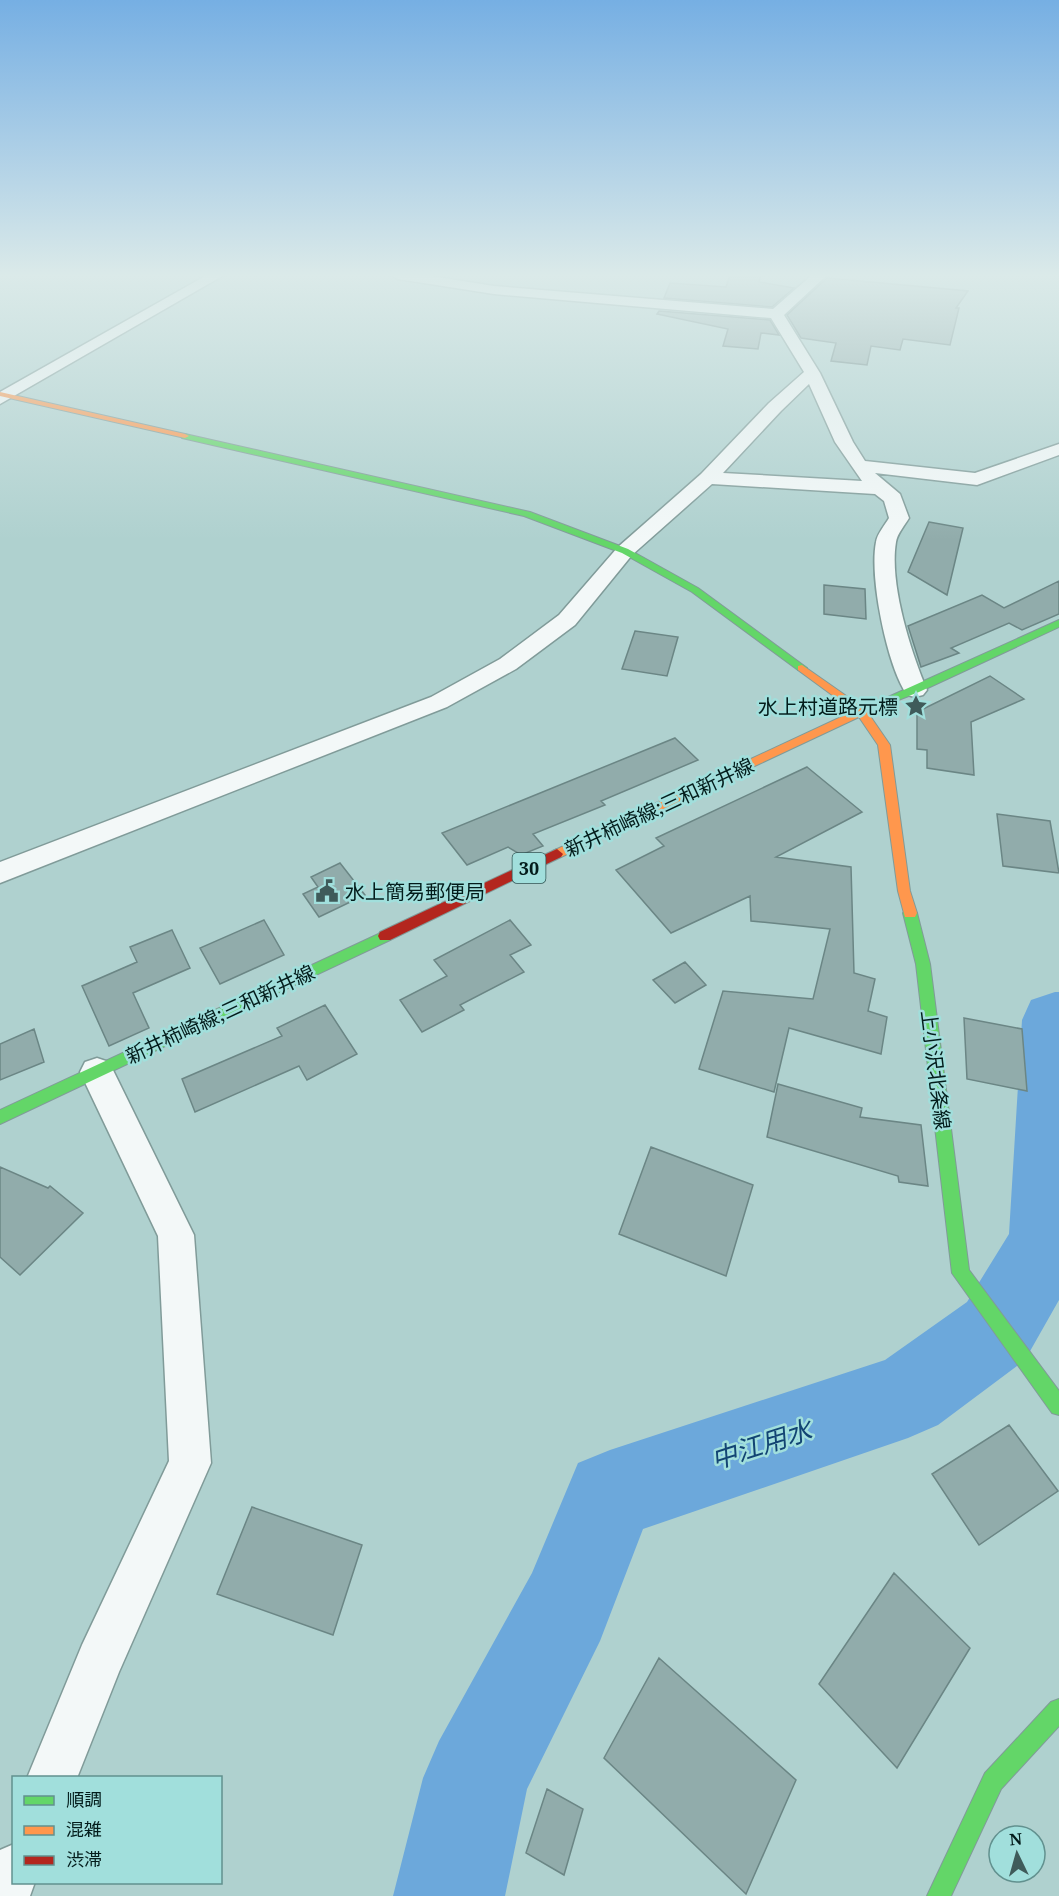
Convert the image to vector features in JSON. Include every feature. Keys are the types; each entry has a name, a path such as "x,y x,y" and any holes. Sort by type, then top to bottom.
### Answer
{"main road":[{"name":"上小沢北条線","path":"2,396 527,514 625,551 694,590 861,711 884,745 904,891 923,964 962,1273 1059,1406"},
{"name":"新井柿崎線;三和新井線","path":"0,1117 861,711 915,690 1059,623"},
{"path":"939,1896 993,1781 1059,1710"}],"street":[{"path":"2,396 60,363"},
{"path":"806,363 844,443 877,488 893,498 899,518 886,540 884,572 901,656 915,690"},
{"path":"0,873 438,702 508,664 567,620 625,551 708,478 775,407 812,373"},
{"path":"860,466 977,479 1059,448"},
{"path":"708,478 877,488"},
{"path":"52,1776 99,1662 190,1463 176,1235 97,1072"},
{"path":"3,1896 12,1875"}],"building":[{"path":"929,522 963,528 947,595 908,572"},
{"path":"1059,581 1059,614 1022,630 1009,623 951,648 959,653 921,667 908,626 982,595 1004,608"},
{"path":"824,585 865,589 866,619 824,614"},
{"path":"635,631 678,637 667,676 622,669"},
{"path":"990,676 1024,699 971,722 974,775 927,768 927,750 917,749 917,712"},
{"path":"675,738 698,760 601,801 605,805 533,834 543,846 521,855 508,847 467,865 442,833"},
{"path":"807,767 862,812 776,857 851,867 854,973 875,979 868,1011 887,1017 881,1054 789,1028 774,1092 699,1069 723,991 813,999 830,929 751,921 750,896 671,933 616,870 664,846 656,838"},
{"path":"997,814 1050,821 1059,873 1003,866"},
{"path":"340,863 365,895 319,917 303,894 318,887 311,877"},
{"path":"264,920 284,955 220,984 200,948"},
{"path":"510,920 531,945 510,955 524,972 460,1005 464,1010 422,1032 400,1000 447,976 434,960"},
{"path":"172,930 190,968 133,993 149,1028 109,1046 82,986 137,962 130,947"},
{"path":"685,962 706,985 675,1003 653,980"},
{"path":"325,1005 357,1054 307,1080 299,1066 195,1112 182,1079 282,1036 277,1028"},
{"path":"964,1018 1022,1029 1027,1091 967,1079"},
{"path":"34,1029 44,1062 0,1080 0,1044"},
{"path":"778,1084 862,1108 860,1117 921,1125 928,1186 899,1182 898,1176 767,1137"},
{"path":"651,1147 753,1185 726,1276 619,1234"},
{"path":"0,1167 48,1188 50,1186 83,1213 20,1275 0,1257"},
{"path":"1009,1425 1058,1491 979,1545 932,1474"},
{"path":"252,1507 362,1545 333,1635 217,1594"},
{"path":"894,1573 970,1648 897,1768 819,1684"},
{"path":"659,1658 796,1780 746,1894 604,1758"},
{"path":"547,1789 583,1809 564,1875 526,1853"}],"waterway":[{"name":"中江用水","path":"449,1896 476,1778 566,1607 610,1495 908,1395 996,1331 1048,1244 1055,1020 1059,1020"}],"traffic: fast":[{"path":"185,436 527,514 625,551 695,590 802,668"},
{"path":"871,707 915,690 1059,623"},
{"path":"910,913 923,964 961,1273 1059,1406"},
{"path":"0,1117 385,936"},
{"path":"939,1896 993,1781 1059,1710"}],"traffic: slow":[{"path":"0,394 185,436"},
{"path":"802,668 861,711 884,745 904,891 910,913"},
{"path":"557,854 871,707"}],"traffic: jam":[{"path":"385,936 557,854"}],"place":[{"name":"水上村道路元標","path":"916,706"},
{"name":"水上簡易郵便局","path":"327,891"}]}
